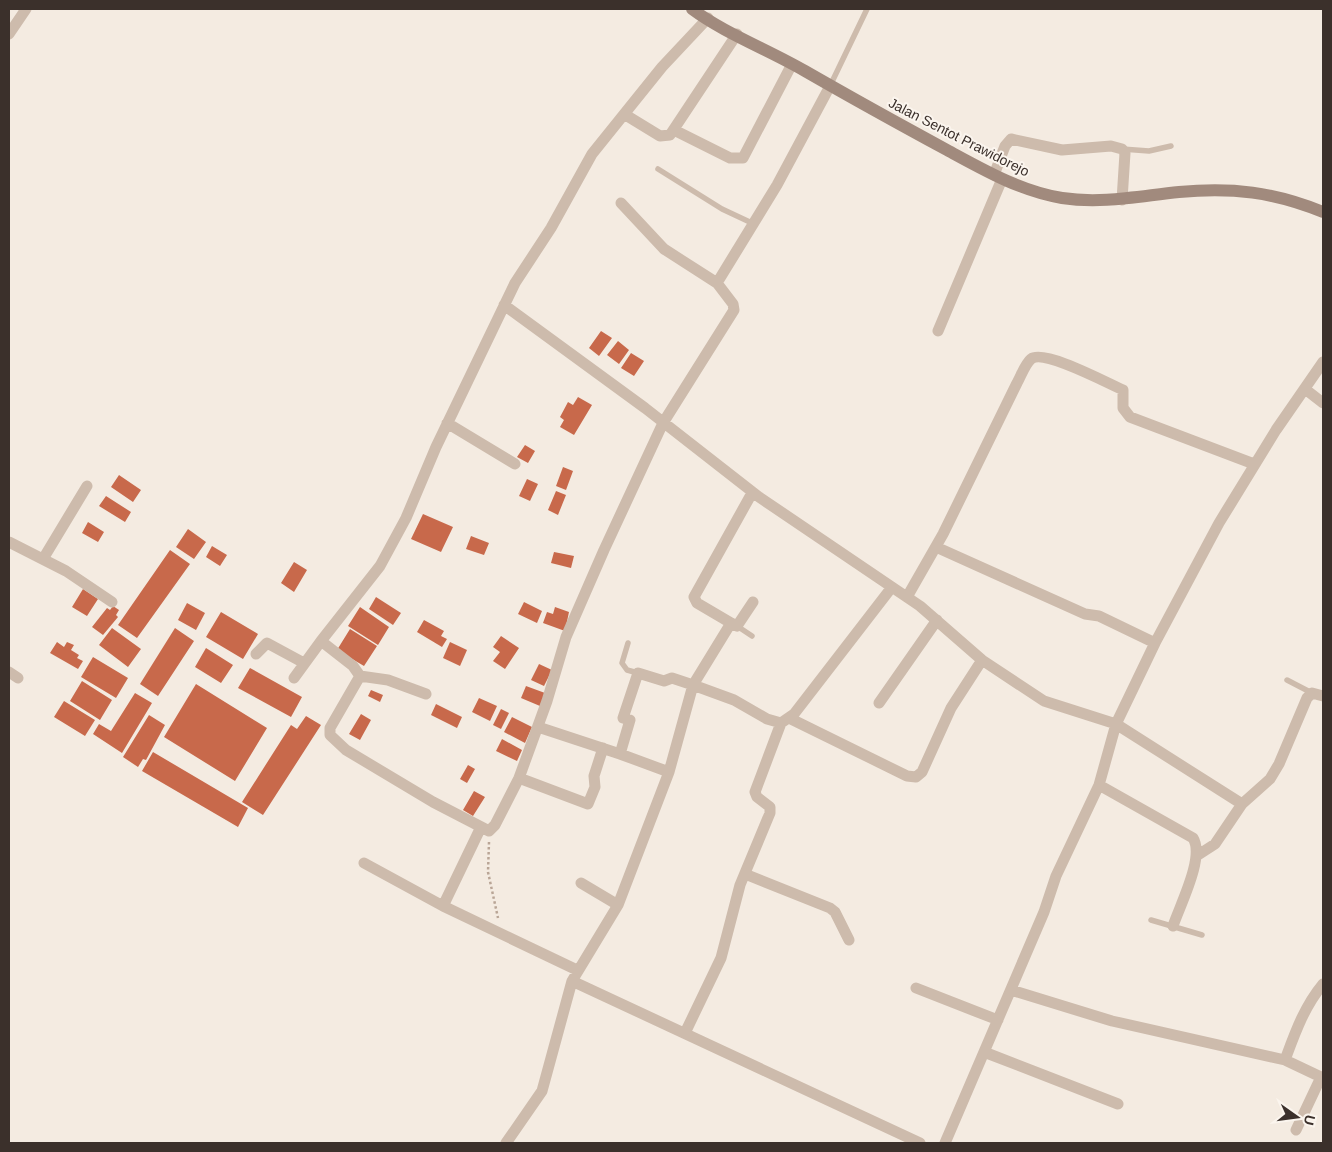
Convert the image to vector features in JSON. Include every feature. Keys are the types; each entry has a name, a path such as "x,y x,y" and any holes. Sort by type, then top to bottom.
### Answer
{"main road":[{"name":"Jalan Sentot Prawidorejo","path":"692,9 792,64 832,82 998,177 1061,198 1092,201 1123,196 1180,192 1253,191 1300,202 1323,212"}],"street":[{"path":"9,34 26,9"},
{"path":"294,678 321,640 380,566 406,518 447,423 504,305 592,154 662,67 708,18"},
{"path":"624,114 660,136 670,135 737,34"},
{"path":"674,130 730,158 743,158 792,64"},
{"path":"717,284 754,224 832,82"},
{"path":"938,331 998,177 998,162 1005,146 1011,139 1062,150 1111,146 1122,149 1125,153 1123,196"},
{"path":"443,906 485,829 495,825 519,778 566,638 664,423 734,310 733,304 717,284 664,249 621,203"},
{"path":"504,305 664,423 752,492 907,597 937,620 982,660 1044,701 1116,724 1242,804"},
{"path":"907,597 936,547 1017,383 1030,360 1037,357 1056,360 1123,390 1123,408 1130,417 1254,464"},
{"path":"945,1143 1011,990 1056,876 1099,784 1116,724 1155,643 1214,530 1254,464 1323,362"},
{"path":"1305,390 1323,403"},
{"path":"447,423 515,464"},
{"path":"43,558 87,486"},
{"path":"734,625 697,603 694,594 752,492"},
{"path":"9,542 43,558 112,602"},
{"path":"936,547 1085,614 1099,616 1155,643"},
{"path":"685,1033 721,958 745,874 770,813 770,808 757,797 755,792 785,721 892,586"},
{"path":"506,1143 531,1111 542,1092 574,976 618,905 669,772 693,685 734,625 754,602"},
{"path":"879,703 937,620"},
{"path":"321,640 353,666 360,676 388,680 426,694"},
{"path":"256,654 266,643 304,663"},
{"path":"620,754 630,720 623,718 638,673 664,681 672,678 734,700 767,719 785,721 908,776 916,777 924,767 950,708 982,660"},
{"path":"360,676 330,728 330,734 346,750 433,802 485,829"},
{"path":"1198,855 1215,844 1242,804 1258,791 1275,771 1307,698 1317,694"},
{"path":"538,726 669,772"},
{"path":"519,778 588,804 595,786 594,776 603,748"},
{"path":"1099,784 1193,838 1198,855 1173,926"},
{"path":"364,863 574,976 685,1033 920,1143"},
{"path":"745,874 830,908 834,912 848,940"},
{"path":"581,883 618,905"},
{"path":"1285,1060 1302,1015 1323,984"},
{"path":"916,988 998,1020"},
{"path":"1011,990 1112,1021 1285,1060 1322,1078 1296,1130"},
{"path":"984,1052 1118,1104"}],"lane":[{"path":"832,82 867,9"},
{"path":"1122,149 1149,150 1172,146"},
{"path":"658,169 722,209 754,224"},
{"path":"734,625 752,636"},
{"path":"628,643 622,663 627,670 638,673"},
{"path":"1287,680 1317,694"},
{"path":"1151,920 1202,934"}],"path":[{"path":"485,829 488,872 498,921"}],"building":[{"path":"601,331 612,338 599,356 589,348"},
{"path":"618,341 629,350 619,364 607,355"},
{"path":"631,353 644,361 634,376 621,368"},
{"path":"578,397 592,405 574,435 560,427 564,420 560,417 568,402 573,405"},
{"path":"525,445 535,451 528,463 517,457"},
{"path":"563,467 573,471 566,490 556,486"},
{"path":"119,475 141,490 133,502 111,487"},
{"path":"527,479 538,484 530,501 519,496"},
{"path":"556,491 566,495 558,515 548,510"},
{"path":"106,496 131,512 125,522 99,506"},
{"path":"423,514 453,527 441,552 411,539"},
{"path":"88,522 104,532 98,542 82,533"},
{"path":"188,529 206,542 194,559 176,547"},
{"path":"471,536 489,543 484,555 466,549"},
{"path":"212,546 227,555 220,566 206,557"},
{"path":"170,550 190,564 137,638 118,625"},
{"path":"554,552 574,556 571,568 551,563"},
{"path":"294,562 307,570 294,592 281,583"},
{"path":"83,589 98,599 87,616 72,607"},
{"path":"376,597 401,613 393,625 369,609"},
{"path":"524,602 542,611 537,623 518,614"},
{"path":"187,603 205,613 196,630 178,620"},
{"path":"113,606 119,610 116,615 118,617 103,635 92,627 107,608 110,610"},
{"path":"360,607 389,627 378,645 348,626"},
{"path":"555,607 569,612 565,631 543,623 547,612 553,614"},
{"path":"221,612 258,634 243,659 206,637"},
{"path":"424,620 444,631 441,636 447,639 442,647 417,632"},
{"path":"112,628 141,649 128,667 99,645"},
{"path":"175,628 194,641 158,696 140,684"},
{"path":"350,629 377,646 364,666 337,650"},
{"path":"501,636 519,648 505,669 493,661 500,652 493,647"},
{"path":"57,642 64,647 67,642 74,645 71,650 79,655 77,658 83,661 78,669 50,653"},
{"path":"450,642 467,650 460,666 443,658"},
{"path":"206,648 233,665 221,683 195,667"},
{"path":"93,657 128,678 116,698 81,677"},
{"path":"539,664 552,670 544,686 531,680"},
{"path":"250,668 302,697 291,717 238,688"},
{"path":"82,681 112,700 100,720 70,701"},
{"path":"196,684 267,728 235,781 164,737"},
{"path":"526,686 545,693 540,706 521,698"},
{"path":"371,690 383,695 380,702 368,696"},
{"path":"135,693 152,703 122,753 93,734 99,724 111,731"},
{"path":"479,698 497,706 490,721 472,712"},
{"path":"64,701 95,720 85,736 54,717"},
{"path":"436,704 462,717 457,728 431,715"},
{"path":"501,709 509,713 501,729 493,725"},
{"path":"361,714 371,720 360,740 349,734"},
{"path":"149,715 165,725 146,760 143,759 138,767 123,757"},
{"path":"306,716 321,725 263,815 242,802 291,725 297,729"},
{"path":"512,717 532,727 525,743 504,732"},
{"path":"502,739 522,750 517,761 496,751"},
{"path":"153,752 248,808 238,827 142,771"},
{"path":"468,765 475,769 467,783 460,779"},
{"path":"474,791 485,797 473,816 463,810"}]}
